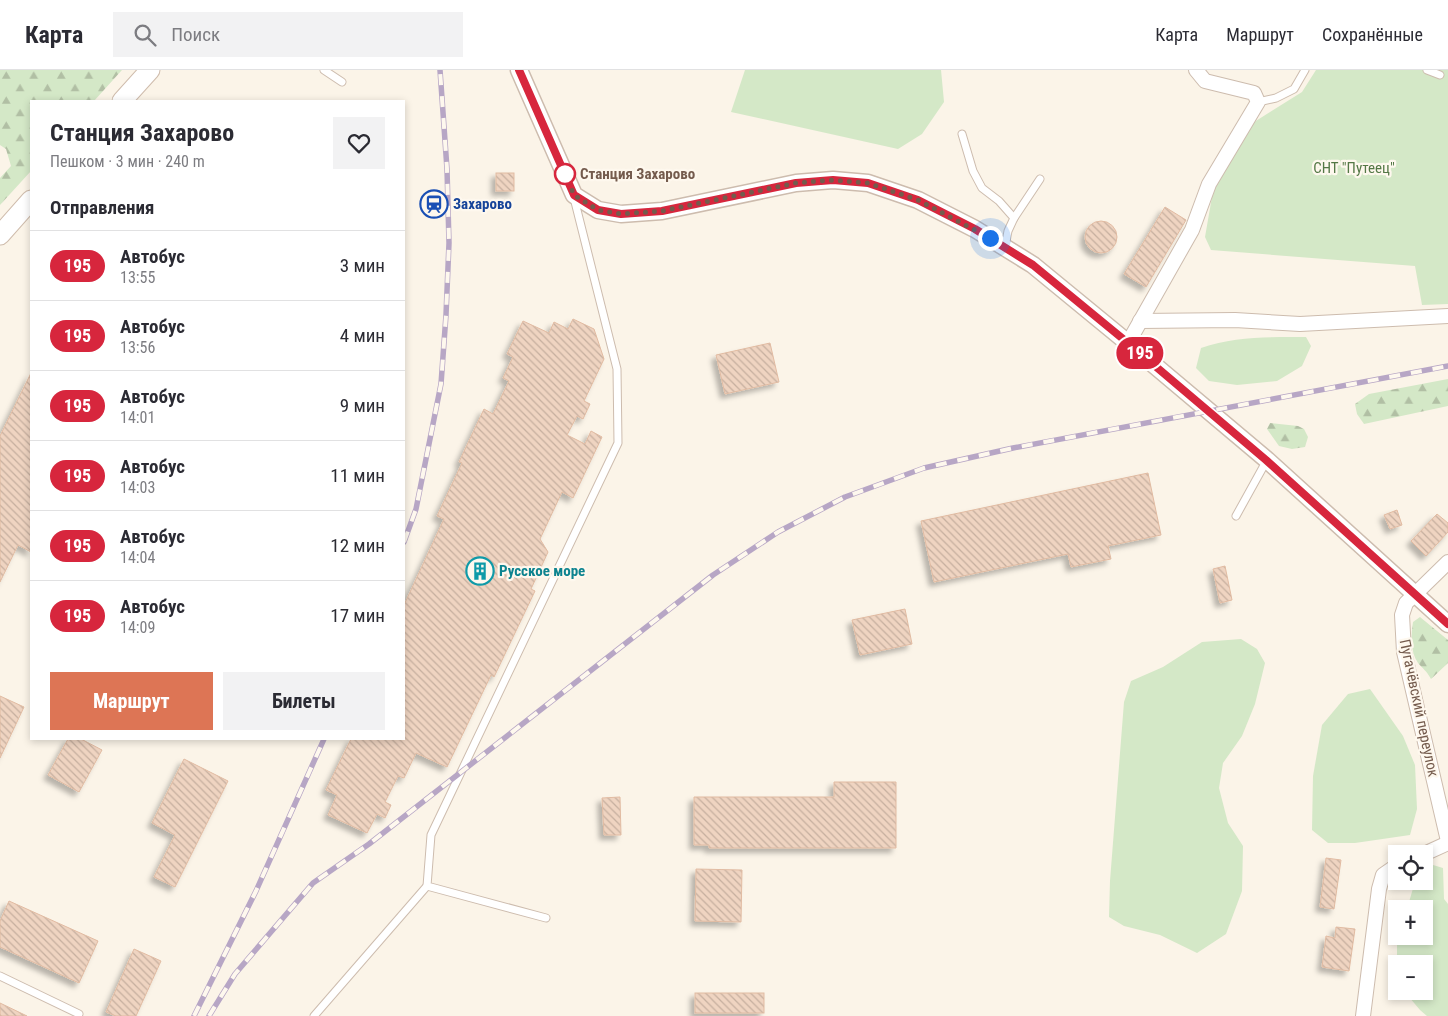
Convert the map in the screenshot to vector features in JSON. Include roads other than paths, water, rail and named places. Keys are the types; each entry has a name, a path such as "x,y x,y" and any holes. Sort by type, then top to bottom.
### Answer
{"main road":[{"path":"123,100 150,70"},
{"path":"0,235 30,201"}],"street":[{"path":"519,70 574,195 598,210 621,214 662,211 796,183 833,180 868,183 918,200 975,229 1033,265 1128,343 1266,460 1448,624"},
{"path":"1128,343 1192,230 1209,184 1258,102 1254,93 1205,81 1196,70"},
{"path":"1140,321 1234,320 1300,324 1448,316"},
{"name":"Пугачёвский переулок","path":"1448,562 1406,603 1402,615 1404,652 1445,814 1448,842"},
{"path":"1433,850 1448,842"},
{"path":"1363,1016 1379,889 1383,875 1388,872"}],"lane":[{"path":"324,70 342,82"},
{"path":"1258,102 1276,98 1294,88 1305,70"},
{"path":"1427,70 1440,76"},
{"path":"962,134 973,170 982,188 999,201 1014,218"},
{"path":"1005,248 1008,231 1014,218 1040,179"},
{"path":"314,1016 427,886 431,834 618,443 617,369 574,195"},
{"path":"1236,516 1266,460"},
{"path":"427,886 546,918"},
{"path":"0,976 79,1014"}],"railway":[{"path":"405,539 416,509 441,384 449,243 447,169 440,70"},
{"path":"209,1016 235,974 313,883 369,844 713,575 778,532 845,497 924,468 1013,448 1448,366"},
{"path":"194,1016 256,891 324,740"}],"place":[{"name":"Станция Захарово","path":"565,174"},
{"name":"Захарово","path":"434,204"},
{"name":"Русское море","path":"480,571"}],"park label":[{"name":"СНТ \"Путеец\"","path":"1354,168"}]}
